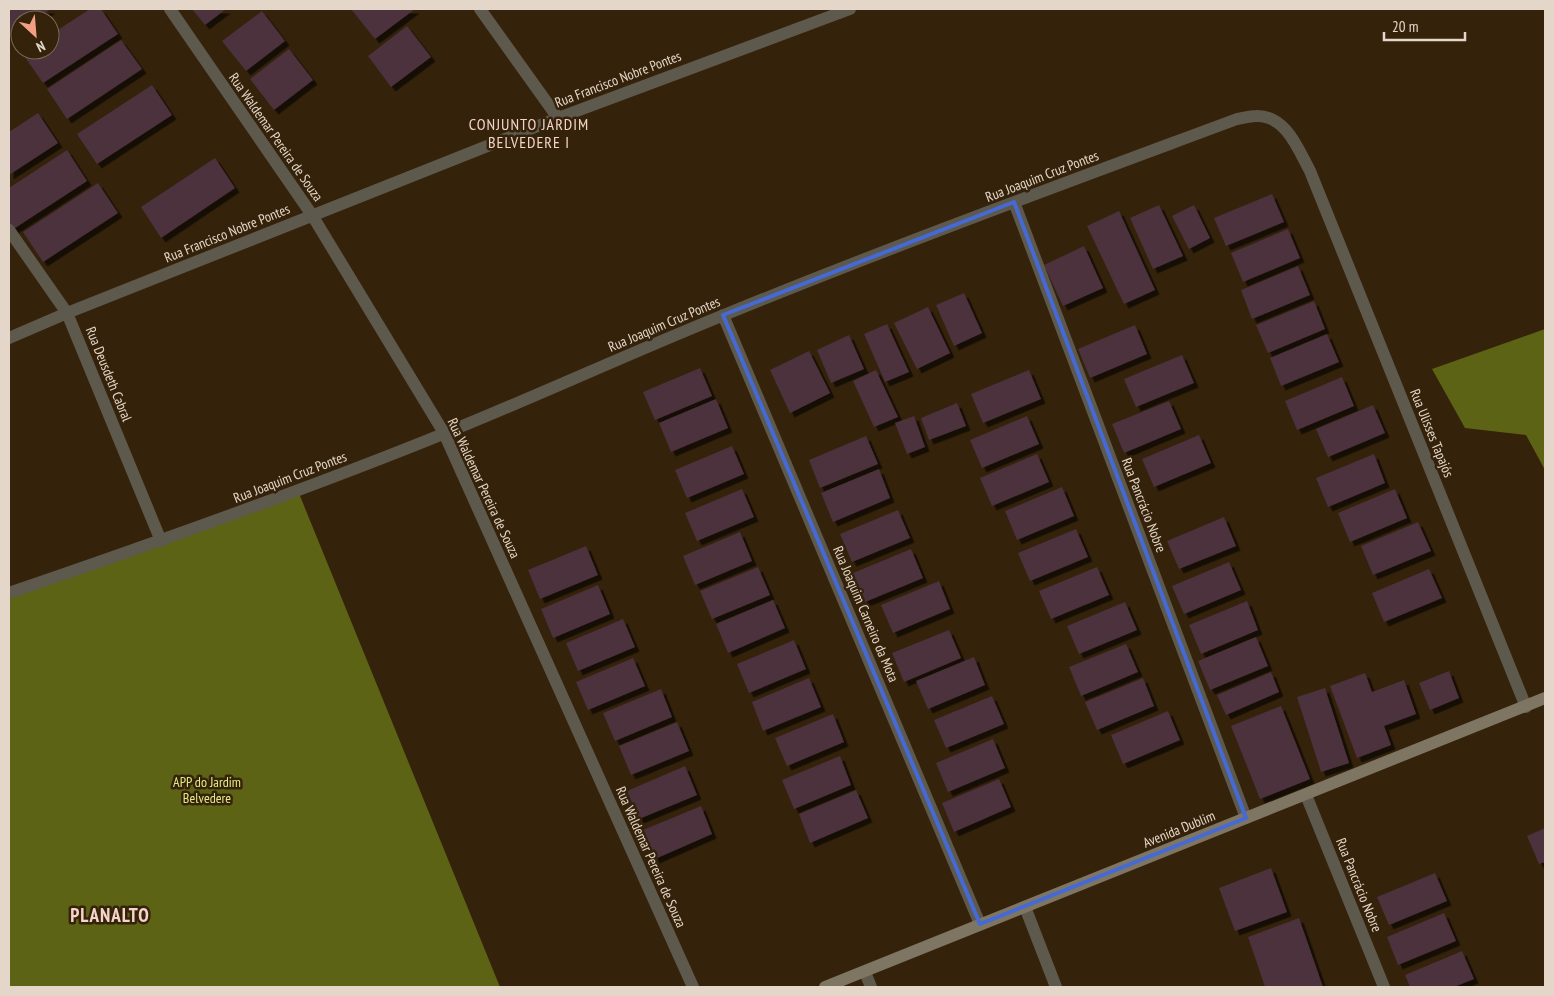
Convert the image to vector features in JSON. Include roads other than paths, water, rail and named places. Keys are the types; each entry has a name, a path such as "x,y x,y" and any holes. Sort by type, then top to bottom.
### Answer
{"street":[{"name":"Rua Waldemar Pereira de Souza","path":"170,9 312,215 444,433 693,987"},
{"path":"480,9 558,118"},
{"name":"Rua Francisco Nobre Pontes","path":"9,338 67,312 558,118 850,9"},
{"name":"Rua Joaquim Cruz Pontes","path":"9,593 161,541 298,491 444,433 723,315 1014,202 1236,119 1257,116 1277,121 1295,142 1310,171"},
{"name":"Rua Ulisses Tapajós","path":"1310,171 1526,707"},
{"name":"Rua Pancrácio Nobre","path":"1014,202 1246,818"},
{"name":"Rua Deusdeth Cabral","path":"9,230 67,312 161,541"},
{"name":"Rua Joaquim Carneiro da Mota","path":"723,315 980,924"},
{"name":"Avenida Dublim","path":"825,987 1545,698"},
{"name":"Rua Pancrácio Nobre","path":"1306,795 1384,987"},
{"path":"1024,906 1056,987"},
{"path":"865,972 871,987"}],"district":[{"name":"CONJUNTO JARDIM BELVEDERE I","path":"529,133"},
{"name":"PLANALTO","path":"110,915"}],"park label":[{"name":"APP do Jardim Belvedere","path":"207,790"}]}
